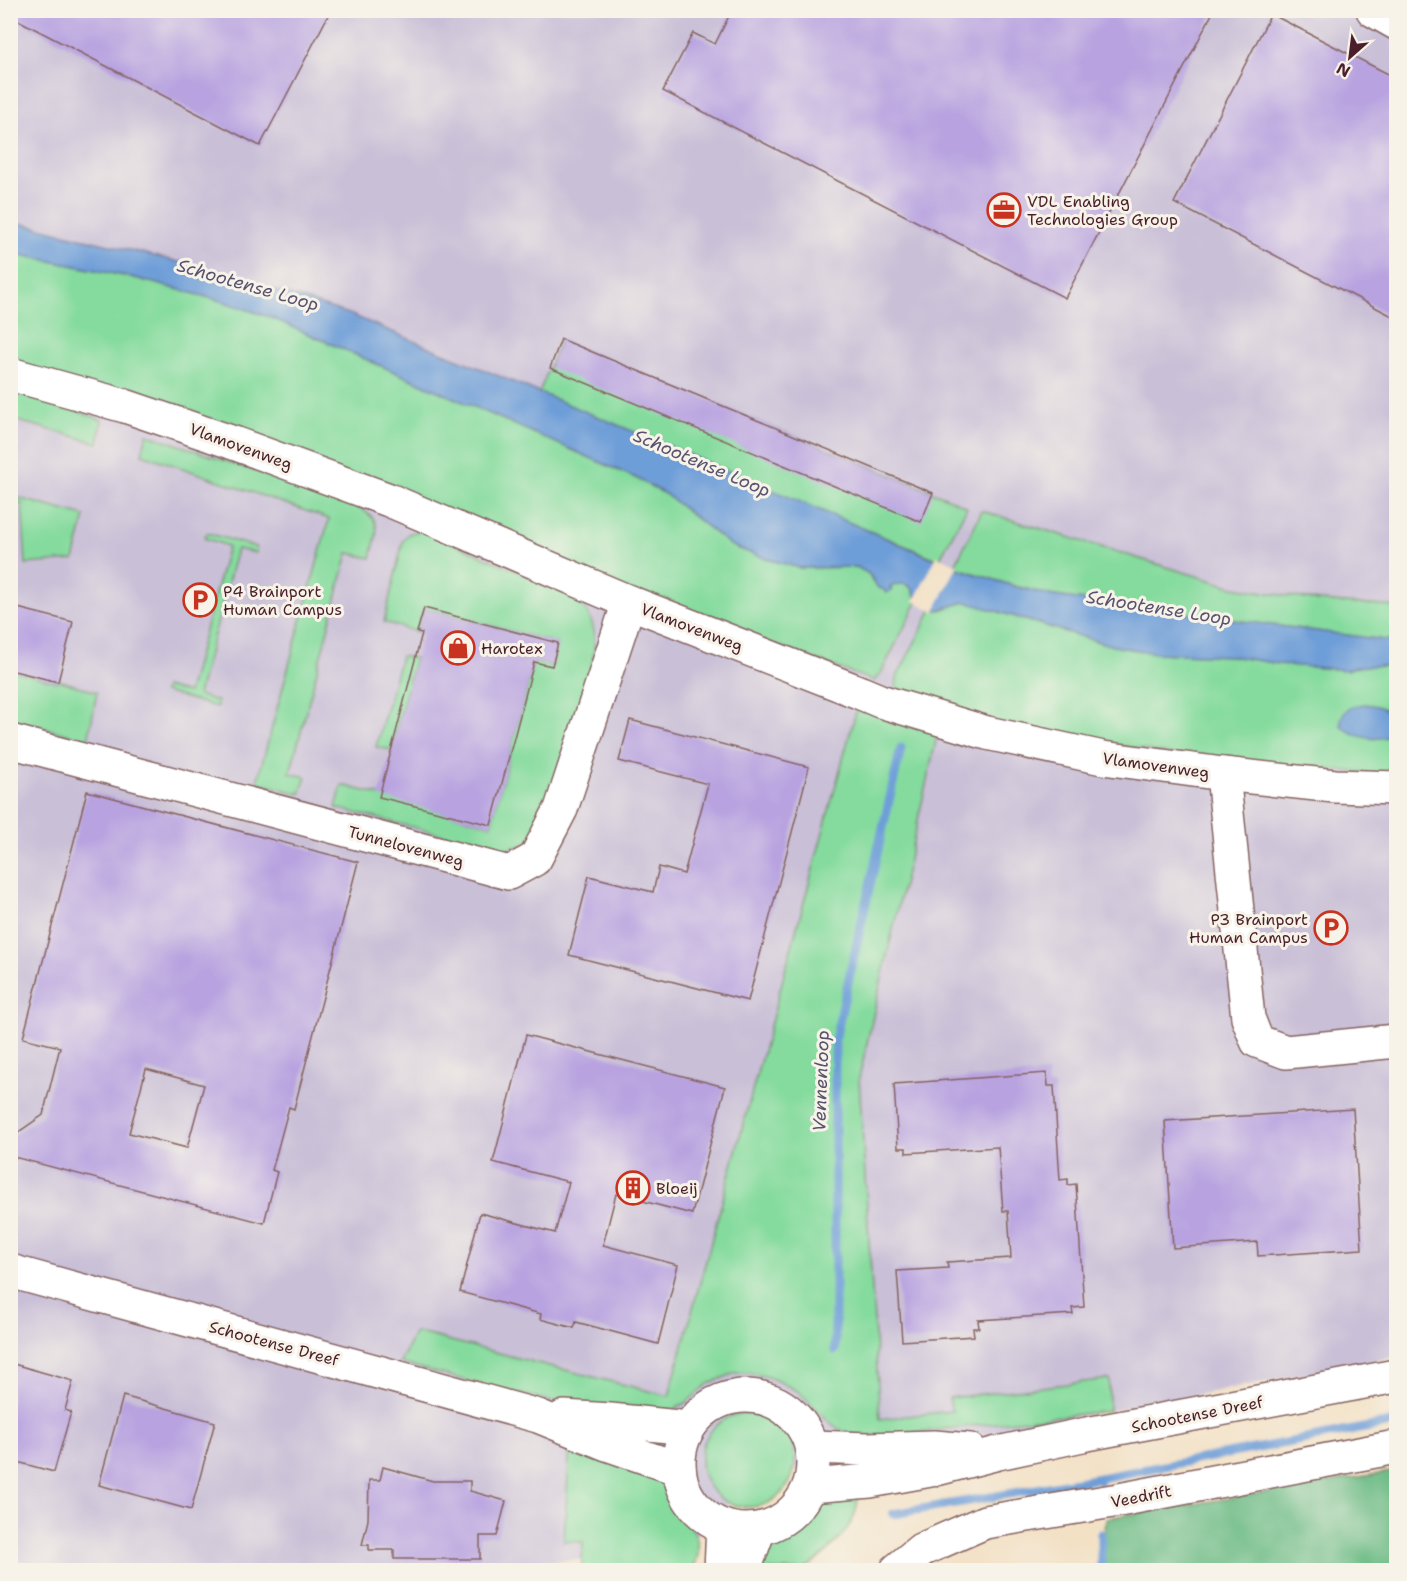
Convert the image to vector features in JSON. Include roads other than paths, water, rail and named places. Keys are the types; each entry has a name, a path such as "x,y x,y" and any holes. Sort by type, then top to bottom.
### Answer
{"street":[{"path":"1373,10 1396,23"},
{"name":"Vlamovenweg","path":"10,374 125,406 389,500 629,602 880,701 987,733 1103,758 1335,786 1396,788"},
{"name":"Tunnelovenweg","path":"10,741 509,873 535,859 561,808 629,602"},
{"path":"1223,774 1248,1018 1257,1041 1286,1052 1396,1041"},
{"name":"Schootense Dreef","path":"10,1271 538,1416 607,1444 679,1469"},
{"name":"Schootense Dreef","path":"810,1486 870,1481 936,1469 1087,1434 1396,1376"},
{"path":"756,1396 782,1405 801,1422 813,1447 814,1467 810,1486 799,1506 781,1521 759,1529 741,1531 723,1526 706,1517 692,1504 683,1487 679,1469 680,1448 688,1428 706,1408 730,1397 756,1396"},
{"name":"Schootense Dreef","path":"538,1416 688,1428"},
{"name":"Schootense Dreef","path":"813,1447 867,1449 933,1447 998,1453"},
{"name":"Veedrift","path":"897,1570 921,1550 985,1522 1130,1498 1396,1447"},
{"path":"721,1570 723,1526"},
{"path":"744,1570 759,1529"}],"water":[{"name":"Schootense Loop","path":"11,221 187,264 198,269 208,269 349,314 954,567 1054,596 1396,640 1396,665 1347,670 1286,665 1230,656 1156,653 1113,646 966,602 937,610 915,598 907,585 894,585 890,587 892,590 886,593 883,589 878,588 869,574 857,567 800,568 767,559 732,546 665,494 638,479 270,317 218,300 135,278 11,253"},
{"path":"1365,704 1396,714 1396,732 1376,739 1354,734 1341,726 1342,716 1347,710"}],"waterway":[{"name":"Vennenloop","path":"835,1350 835,1040 901,748"},
{"path":"1100,1478 1396,1422"},
{"name":"Vennenloop","path":"893,1514 1100,1478 1100,1481"},
{"name":"Vennenloop","path":"1101,1534 1101,1570"}],"place":[{"name":"VDL Enabling Technologies Group","path":"1004,210"},
{"name":"P4 Brainport Human Campus","path":"200,600"},
{"name":"Harotex","path":"458,648"},
{"name":"P3 Brainport Human Campus","path":"1331,928"},
{"name":"Bloeij","path":"633,1188"}]}
